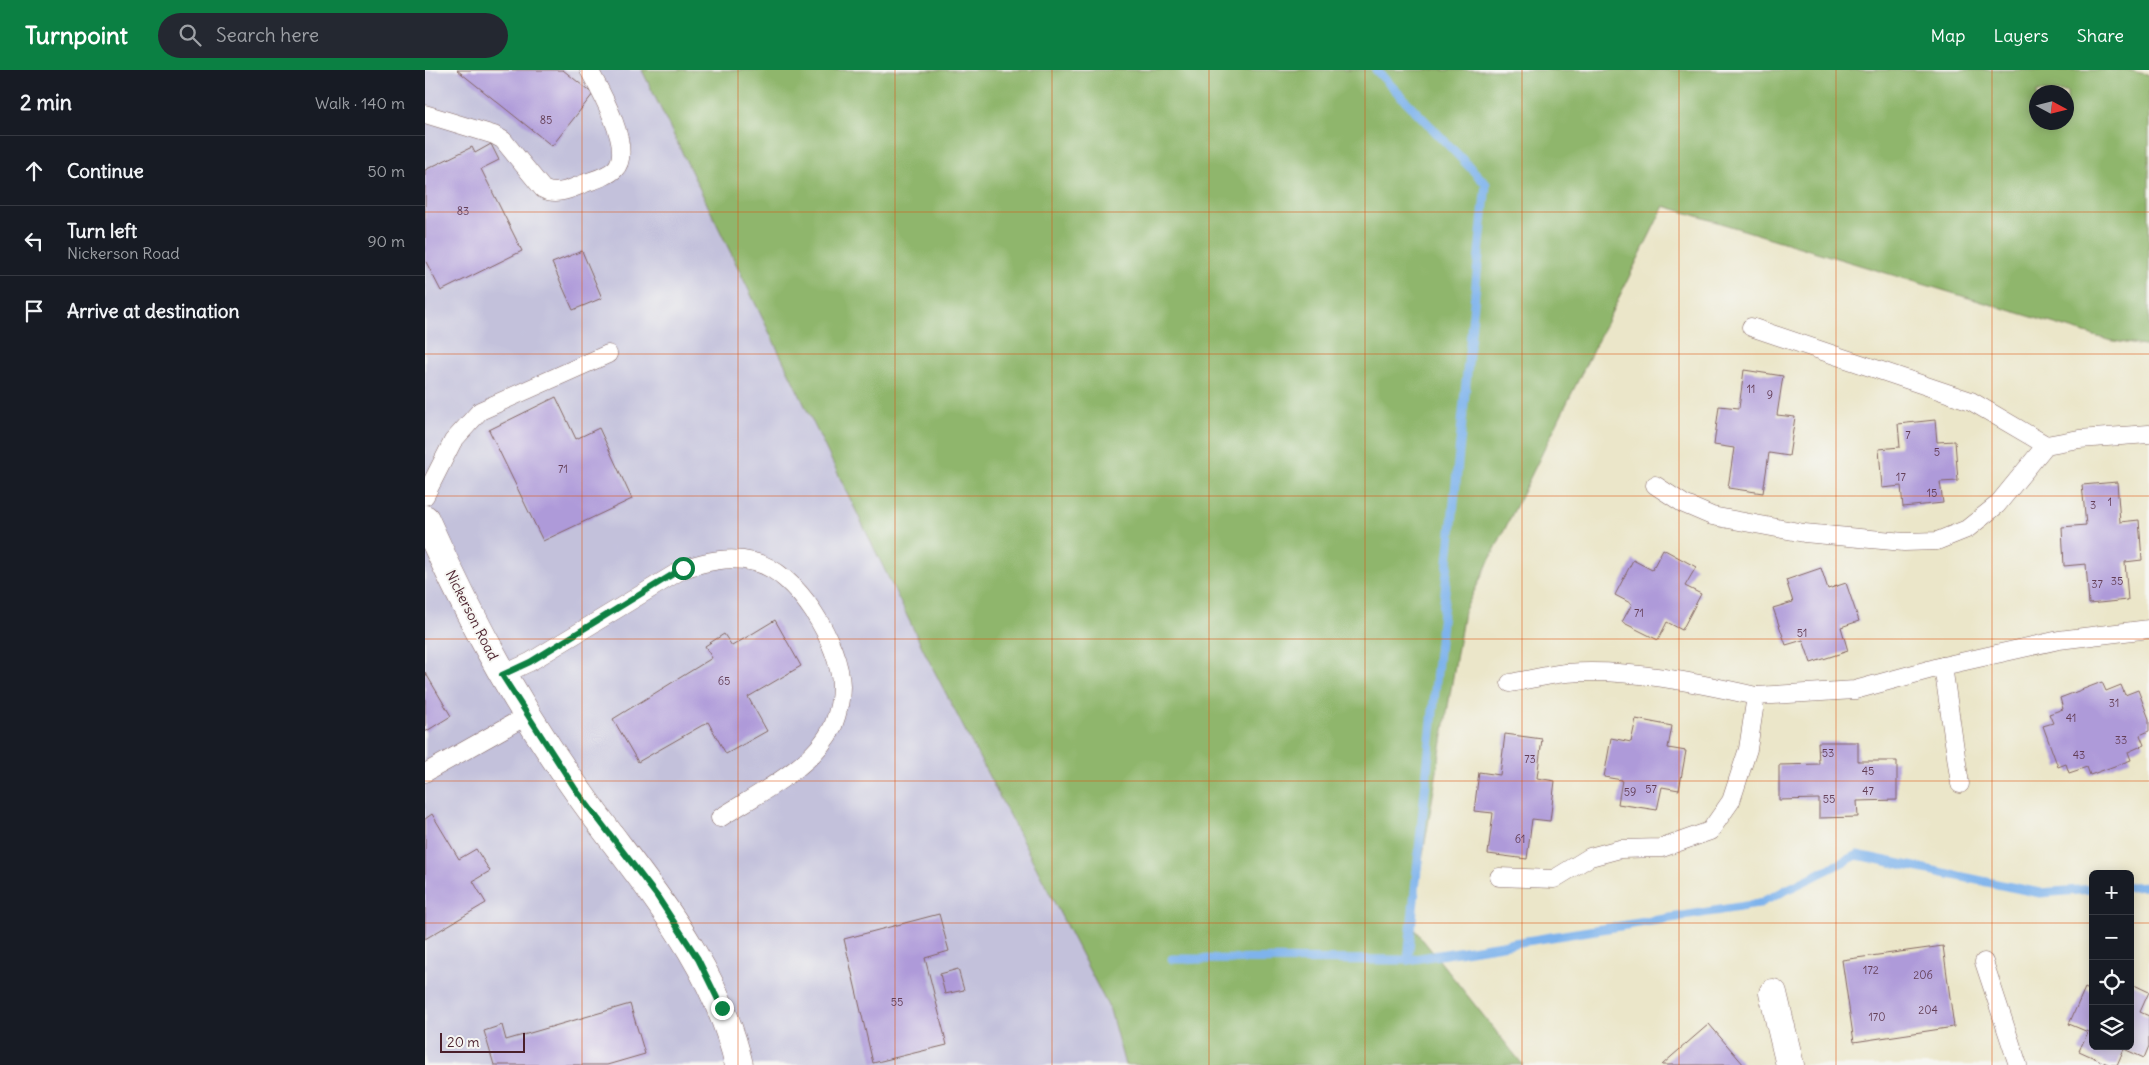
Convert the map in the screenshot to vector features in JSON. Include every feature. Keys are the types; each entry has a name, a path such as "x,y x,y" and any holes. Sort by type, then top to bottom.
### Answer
{"street":[{"name":"Nickerson Road","path":"425,519 502,675 576,790 657,896 698,959 722,1008 739,1065"},
{"path":"1773,993 1790,1065"}],"lane":[{"path":"425,114 494,135 503,140 543,189 550,192 565,191 607,175 615,169 620,159 618,134 601,92 589,70"},
{"path":"1751,328 1971,401 2046,445"},
{"path":"425,496 453,441 480,411 608,354"},
{"path":"1655,485 1684,504 1712,516 1804,533 1903,542 1937,541 1967,529 1997,505 2046,445 2079,439 2149,434"},
{"path":"502,675 530,662 683,568 708,561 731,559 756,562 778,573 797,590 814,612 827,638 836,661 841,684 840,704 833,726 819,750 799,767 720,818"},
{"path":"1510,683 1567,673 1634,675 1709,686 1757,696 1855,690 1943,666 2059,640 2149,629"},
{"path":"1943,666 1960,784"},
{"path":"1499,877 1554,880 1590,857 1620,849 1662,848 1710,831 1731,801 1748,749 1757,696"},
{"path":"425,773 528,715"},
{"path":"1984,962 2018,1065"}],"shaded area":[{"path":"425,70 643,70 1110,1010 1125,1065 425,1065"}],"green space":[{"path":"642,70 2128,70 2149,75 2149,347 2108,340 1664,206 1464,612 1411,925 1523,1065 1125,1065 1110,1010 925,653"}],"building":[{"path":"457,70 563,70 593,94 552,146"},
{"path":"491,144 499,160 481,169 522,251 441,291 425,260 425,170 472,147 475,153"},
{"path":"582,251 602,298 573,310 552,263"},
{"path":"1744,370 1783,376 1777,415 1795,417 1789,456 1769,453 1763,493 1728,488 1734,448 1714,445 1719,406 1739,408"},
{"path":"556,397 576,439 599,428 632,499 543,541 489,430"},
{"path":"1935,420 1937,442 1955,441 1958,481 1940,482 1943,503 1903,507 1901,486 1882,488 1879,449 1900,447 1898,424"},
{"path":"2117,482 2120,522 2139,520 2142,560 2125,562 2128,600 2089,604 2086,564 2064,566 2062,527 2086,525 2082,485"},
{"path":"1663,549 1696,567 1685,586 1701,594 1682,630 1667,622 1658,640 1622,622 1632,604 1615,595 1633,560 1652,570"},
{"path":"1821,568 1828,589 1846,583 1859,621 1841,627 1848,651 1811,663 1803,640 1786,645 1773,608 1793,602 1786,580"},
{"path":"775,620 801,666 748,697 767,731 726,754 708,722 638,762 613,719 712,658 705,646 724,634 732,646"},
{"path":"425,672 451,716 425,732"},
{"path":"2102,682 2106,691 2121,685 2125,695 2138,690 2149,719 2149,731 2140,735 2144,745 2128,752 2131,760 2090,775 2087,767 2069,773 2066,764 2058,767 2043,726 2053,723 2049,714 2063,709 2060,698"},
{"path":"1636,719 1672,726 1668,748 1686,751 1679,790 1662,787 1657,810 1618,804 1622,780 1604,777 1611,738 1631,742"},
{"path":"1505,734 1542,739 1537,778 1555,781 1550,821 1532,819 1527,859 1488,854 1493,813 1474,811 1479,772 1500,775"},
{"path":"1818,742 1858,742 1858,761 1897,761 1897,800 1857,801 1858,817 1819,818 1819,799 1779,800 1779,765 1819,764"},
{"path":"432,814 459,859 476,849 490,871 473,881 486,903 425,939 425,819"},
{"path":"939,914 949,951 925,958 947,1045 873,1063 844,939"},
{"path":"1943,946 1954,1027 1854,1042 1842,960"},
{"path":"958,969 964,990 945,994 940,974"},
{"path":"2134,985 2149,992 2140,1012 2149,1016 2149,1046 2144,1058 2126,1050 2134,1050"},
{"path":"2085,988 2089,990 2089,1050 2124,1050 2117,1065 2110,1065 2079,1051 2088,1032 2069,1024"},
{"path":"630,1004 645,1054 607,1065 494,1065 484,1031 502,1025 506,1040"},
{"path":"1709,1024 1744,1065 1662,1065 1672,1056"}],"waterway":[{"path":"1376,70 1486,184 1408,960"},
{"path":"1172,959 1408,960 1758,904 1857,855 2040,893 2089,889"},
{"path":"2134,887 2149,886"}],"route":[{"path":"683,568 530,662 502,675 576,790 657,896 698,959 722,1008"}]}
